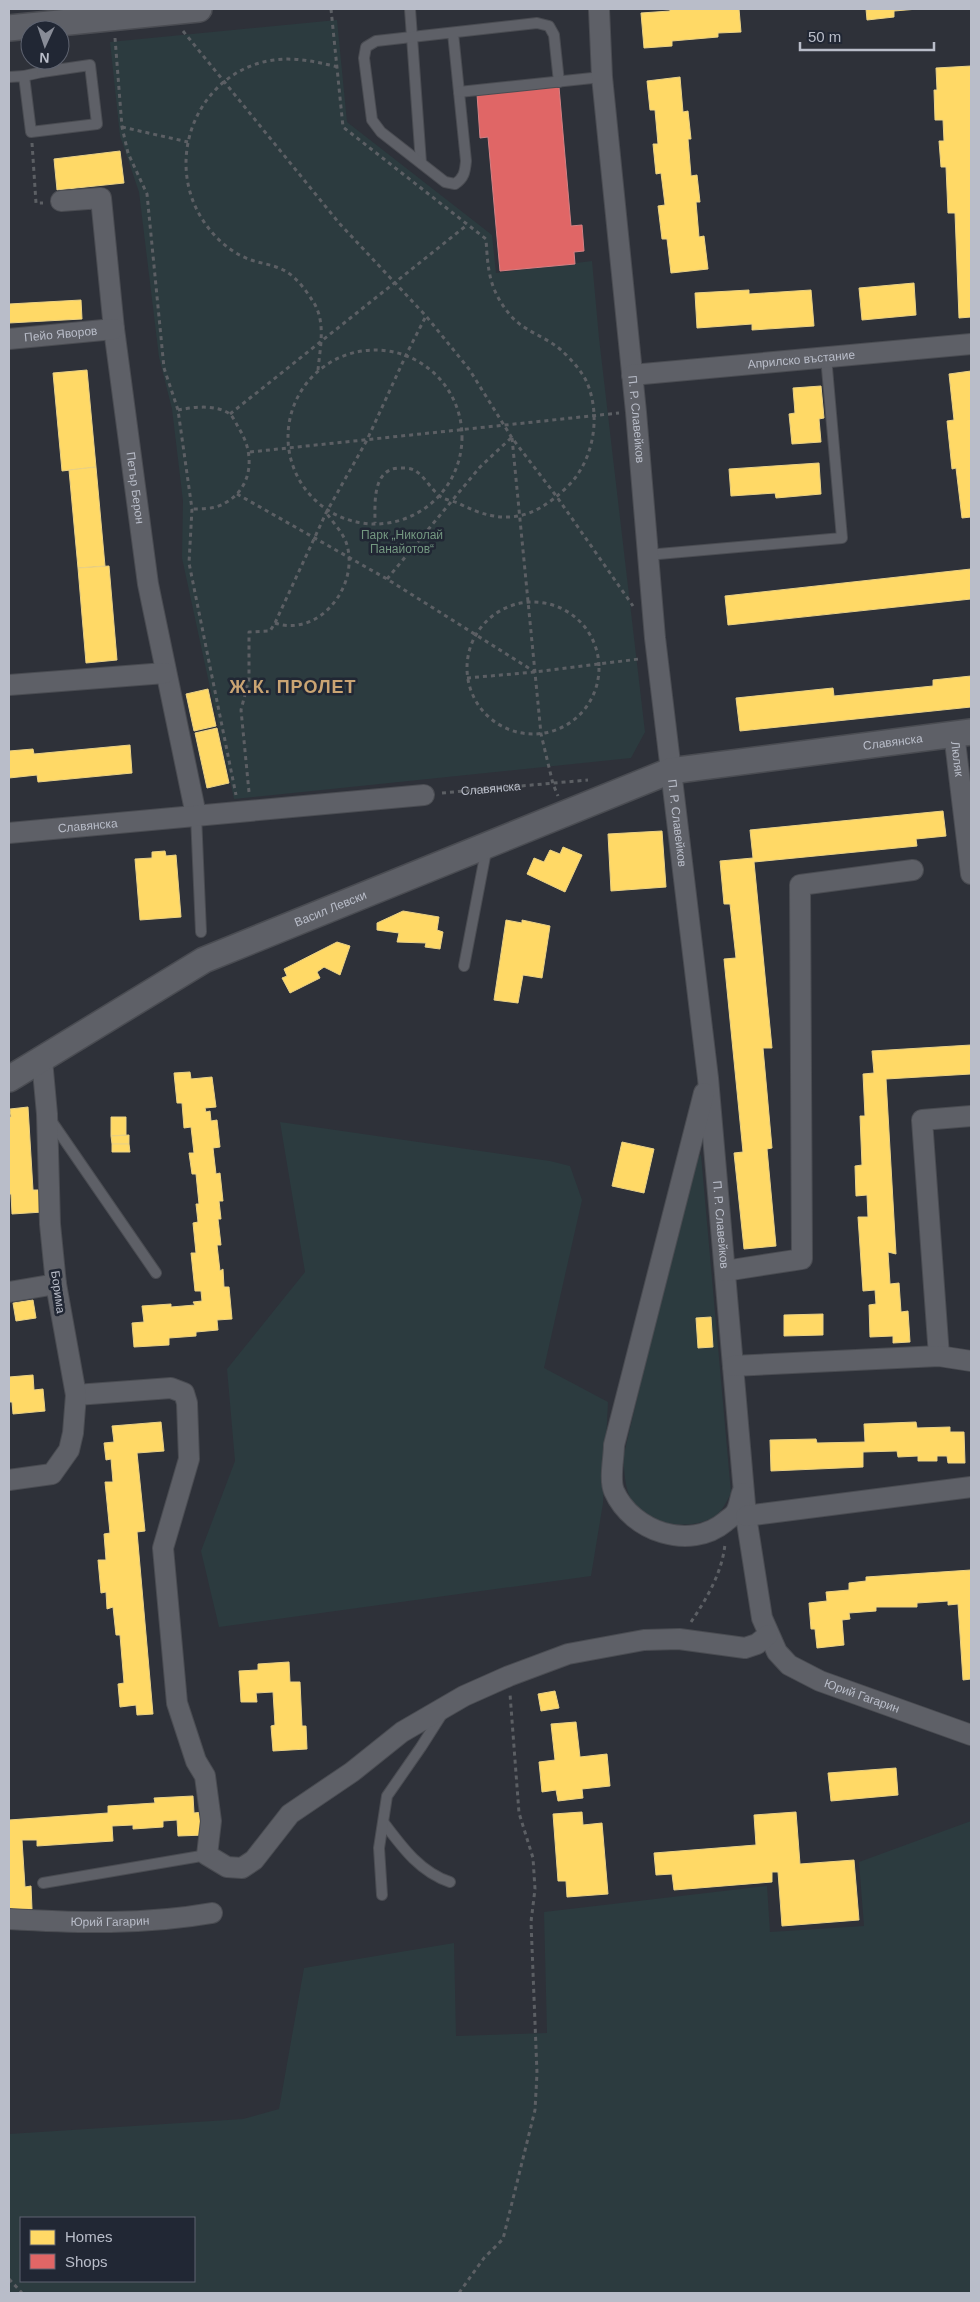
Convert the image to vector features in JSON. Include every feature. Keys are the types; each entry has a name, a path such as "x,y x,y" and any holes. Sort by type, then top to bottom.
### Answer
{"street":[{"path":"70,23 197,9"},
{"name":"П. Р. Славейков","path":"598,9 602,77 636,412 656,647 708,1078 743,1486 736,1518 768,1635"},
{"name":"Петър Берон","path":"61,201 101,198 114,328 148,584 196,815"},
{"name":"Пейо Яворов","path":"9,339 114,328"},
{"name":"Априлско въстание","path":"632,375 971,344"},
{"path":"9,685 165,673"},
{"name":"Славянска","path":"670,771 962,732"},
{"name":"Люляк","path":"962,732 971,874"},
{"name":"Васил Левски","path":"9,1079 204,960 670,771"},
{"name":"Славянска","path":"9,833 424,794"},
{"path":"725,1271 802,1259 800,886 913,870"},
{"name":"Борима","path":"9,1480 52,1474 69,1450 73,1434 76,1395 56,1284 50,1224 47,1114 42,1060"},
{"path":"708,1078 614,1445 613,1490 629,1513 654,1531 670,1535 702,1533 736,1518 971,1487"},
{"path":"939,1356 922,1120 971,1116"},
{"path":"9,1292 56,1284"},
{"path":"733,1366 939,1356 971,1361"},
{"path":"76,1395 171,1388 184,1393 187,1403 189,1459 164,1548 177,1702 196,1761 205,1776 211,1821 207,1855 227,1866 242,1868 254,1860 290,1814 352,1772 402,1732 464,1696 509,1676 568,1654 644,1640 679,1639 745,1648 757,1644 768,1635"},
{"name":"Юрий Гагарин","path":"768,1635 777,1652 789,1664 820,1681 971,1735"},
{"name":"Юрий Гагарин","path":"9,1919 91,1923 175,1920 212,1913"}],"lane":[{"path":"410,9 421,163"},
{"path":"453,32 466,161 465,172 461,180 455,184 445,182 381,132 372,120 364,58 366,47 376,41 412,38 453,32 537,23 550,26 554,35 559,82"},
{"path":"9,77 90,65 97,124 31,132 24,76"},
{"path":"459,92 602,77"},
{"path":"647,555 842,538 826,358"},
{"path":"196,815 201,932"},
{"path":"464,966 488,845"},
{"path":"47,1114 156,1273"},
{"path":"382,1895 380,1848 387,1796 422,1747 446,1706"},
{"path":"384,1823 402,1848 424,1868 438,1878 450,1882"},
{"path":"43,1882 207,1855"}],"path":[{"path":"332,9 343,127 486,239 489,278 500,300 523,328 559,348 580,370 588,385 594,415 593,441 582,468 572,483 551,503 535,512 520,516 504,517 476,513 440,496 414,470 394,468 379,480 376,496 375,523"},
{"path":"114,17 122,127 128,153 147,194 164,368 178,410 192,510 189,563 245,811"},
{"path":"182,29 339,222 426,316 470,369 503,425 557,497 656,647 598,665 467,678"},
{"path":"318,370 321,319 316,305 298,282 287,272 240,255 223,243 205,225 198,214 190,192 186,161 188,142 196,116 213,91 224,80 250,66 273,60 295,58 338,67"},
{"path":"122,127 188,142"},
{"path":"31,132 36,203 61,201"},
{"path":"230,414 467,225"},
{"path":"245,811 241,710 249,678 249,632 270,631 275,623 326,513 368,440 407,352 426,316"},
{"path":"275,623 283,626 300,625 326,612 340,595 345,585 349,557 346,541 296,474 288,448 287,419 298,392 318,370 345,356 375,351 407,352 447,384 459,407 462,429 460,455 452,477 440,496 421,513 398,524 375,523 326,513"},
{"path":"178,410 194,407 213,408 230,414 243,434 250,452 247,476 237,494 224,504 192,510"},
{"path":"250,452 636,412"},
{"path":"387,579 480,467 512,438"},
{"path":"512,438 541,734 553,784 567,814"},
{"path":"237,494 387,579 535,672"},
{"path":"528,602 566,609 582,622 593,638 599,680 592,699 580,716 563,728 541,734 522,734 502,727 485,714 467,678 468,651 475,634 490,617 508,608 528,602"},
{"name":"Славянска","path":"424,794 592,780"},
{"path":"679,1639 706,1599 717,1576 736,1518"},
{"path":"459,2293 484,2258 503,2239 535,2110 537,2073 531,1922 535,1889 534,1866 519,1813 509,1676"},
{"path":"9,2279 22,2293"}],"green space":[{"name":"Парк „Николай Панайотов“","path":"337,20 347,122 492,235 496,273 592,261 599,338 645,732 631,758 234,799 182,558 183,501 172,409 159,357 139,192 120,136 110,42"},
{"path":"280,1122 550,1161 570,1166 582,1200 544,1368 608,1402 603,1503 591,1576 219,1627 201,1551 235,1461 227,1369 305,1272"},
{"path":"701,1155 731,1493 723,1508 714,1517 701,1522 679,1525 648,1516 633,1502 626,1486 623,1458 694,1158"},
{"path":"971,1821 971,2293 9,2293 9,2134 243,2119 279,2109 304,1968 454,1943 456,2036 547,2033 544,1912 767,1886 770,1932 864,1926 859,1862"}],"building: Homes":[{"path":"670,9 739,9 741,32 718,33 718,37 672,41 672,46 644,48 641,13 670,11"},
{"path":"866,9 918,9 894,11 894,17 867,20"},
{"path":"971,66 971,317 959,318 955,213 948,213 946,167 941,167 939,141 944,141 943,120 935,120 934,90 937,90 936,68"},
{"path":"680,77 683,112 688,111 691,139 688,139 691,176 697,175 700,202 696,202 699,237 704,236 708,269 671,273 667,239 662,239 658,206 665,205 661,173 656,174 653,144 658,144 655,110 650,110 647,81"},
{"path":"120,151 124,183 57,190 54,159"},
{"path":"914,283 916,315 862,320 859,288"},
{"path":"749,290 749,294 811,290 814,326 752,330 752,324 697,328 695,293"},
{"path":"81,300 82,319 9,323 9,304"},
{"path":"87,370 96,467 62,471 53,373"},
{"path":"971,371 971,517 962,518 956,468 952,469 947,421 954,420 949,374"},
{"path":"821,386 824,418 819,419 821,442 792,444 789,414 795,413 793,388"},
{"path":"819,463 821,494 776,498 775,493 731,496 729,469"},
{"path":"96,467 105,566 78,568 69,470"},
{"path":"109,566 117,660 86,663 78,568"},
{"path":"971,569 971,599 728,625 725,596"},
{"path":"971,676 971,707 740,731 736,698 833,688 834,696 933,686 933,680"},
{"path":"208,689 216,726 194,731 186,694"},
{"path":"217,728 229,783 207,788 195,733"},
{"path":"130,745 132,773 38,782 37,775 9,778 9,751 33,749 34,754"},
{"path":"943,811 946,836 916,839 917,846 754,862 772,1048 763,1048 772,1148 767,1149 776,1246 744,1249 734,1153 743,1152 724,959 736,958 730,904 724,904 720,861 753,858 750,830"},
{"path":"662,831 666,887 611,891 608,834"},
{"path":"563,847 582,855 565,892 527,874 534,858 544,862 550,850 560,854"},
{"path":"165,851 166,856 176,855 181,917 140,920 135,859 152,858 152,852"},
{"path":"403,911 439,917 437,930 443,932 440,949 425,947 426,943 397,942 399,933 377,930 377,923"},
{"path":"506,920 522,923 522,920 550,926 542,978 523,975 518,1003 494,1000"},
{"path":"337,942 350,946 340,975 324,967 317,972 320,978 290,993 282,978 287,976 284,969"},
{"path":"971,1045 971,1074 886,1079 896,1254 888,1252 890,1284 899,1283 901,1312 908,1311 910,1342 893,1343 893,1336 870,1337 869,1305 876,1304 875,1290 863,1291 858,1217 868,1217 867,1195 856,1196 855,1166 862,1165 860,1116 865,1116 863,1074 874,1073 872,1051"},
{"path":"190,1072 191,1079 212,1077 216,1107 205,1108 206,1112 210,1111 211,1121 217,1120 220,1147 213,1148 216,1174 220,1173 223,1201 219,1201 221,1219 218,1219 221,1245 217,1245 220,1271 223,1269 224,1287 229,1287 232,1319 217,1320 218,1330 196,1332 196,1336 169,1338 169,1345 134,1347 132,1323 144,1322 142,1306 171,1304 171,1307 195,1305 193,1302 202,1301 201,1291 195,1291 191,1253 196,1253 193,1223 198,1222 196,1204 199,1204 196,1174 192,1174 189,1153 194,1153 191,1127 184,1128 182,1103 177,1103 174,1073"},
{"path":"28,1107 33,1190 41,1190 43,1212 12,1214 11,1194 9,1194 10,1109"},
{"path":"111,1117 126,1117 126,1135 111,1136"},
{"path":"129,1135 129,1144 112,1144 111,1136"},
{"path":"622,1142 654,1149 644,1193 612,1186"},
{"path":"112,1144 129,1144 130,1152 112,1152"},
{"path":"33,1300 36,1318 16,1321 13,1303"},
{"path":"823,1314 823,1335 784,1336 784,1315"},
{"path":"711,1317 713,1347 698,1348 696,1318"},
{"path":"33,1375 34,1390 43,1389 45,1411 13,1414 12,1402 9,1402 9,1377"},
{"path":"161,1422 164,1451 137,1453 145,1531 137,1532 153,1714 137,1715 136,1705 120,1707 118,1684 124,1683 120,1635 116,1635 113,1607 107,1609 106,1592 101,1593 98,1560 106,1560 104,1534 110,1533 105,1482 113,1482 111,1459 106,1460 104,1443 114,1442 112,1426"},
{"path":"916,1422 917,1428 950,1427 950,1432 964,1432 965,1463 948,1463 947,1456 937,1456 937,1461 918,1461 918,1456 898,1457 897,1451 863,1452 863,1467 771,1471 770,1440 816,1439 817,1443 865,1442 864,1424"},
{"path":"971,1570 971,1679 963,1680 958,1604 948,1605 948,1601 917,1603 917,1607 876,1607 876,1611 849,1613 850,1619 842,1620 844,1645 817,1648 815,1629 811,1629 809,1603 827,1601 826,1592 849,1590 849,1583 866,1581 866,1577"},
{"path":"289,1662 290,1682 300,1682 302,1726 306,1726 307,1749 273,1751 271,1726 275,1725 273,1692 256,1693 257,1702 241,1702 239,1671 258,1670 258,1664"},
{"path":"555,1691 559,1708 541,1711 538,1694"},
{"path":"576,1722 580,1757 607,1754 610,1786 582,1789 583,1798 558,1801 556,1790 542,1792 539,1762 555,1760 551,1724"},
{"path":"896,1768 898,1795 831,1801 828,1773"},
{"path":"193,1796 194,1813 203,1812 205,1835 178,1836 177,1820 163,1821 163,1827 133,1829 133,1825 112,1826 113,1841 37,1846 37,1840 22,1840 25,1887 31,1886 32,1909 9,1910 9,1820 108,1813 108,1806 155,1803 154,1798"},
{"path":"582,1812 583,1825 602,1823 608,1894 567,1897 566,1881 558,1881 553,1814"},
{"path":"796,1812 800,1864 854,1860 859,1920 782,1926 778,1872 772,1872 772,1882 674,1890 672,1874 656,1875 654,1853 756,1845 754,1815"}],"building: Shops":[{"path":"559,87 571,226 582,225 584,251 574,252 575,264 500,271 488,137 480,138 477,94"}],"district":[{"name":"Ж.К. ПРОЛЕТ","path":"293,687"}]}
